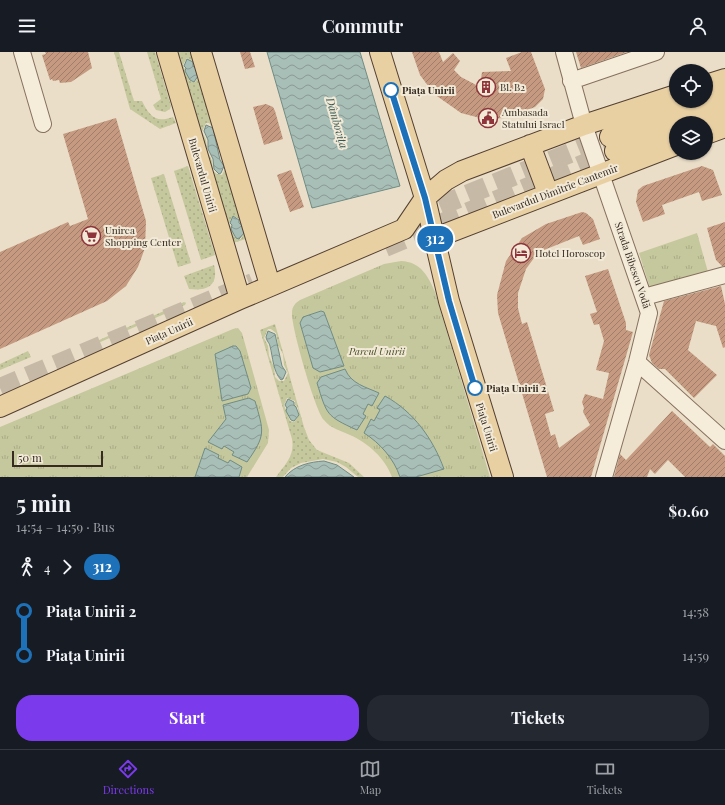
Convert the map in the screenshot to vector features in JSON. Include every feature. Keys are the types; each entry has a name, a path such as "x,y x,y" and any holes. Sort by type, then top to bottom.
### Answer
{"main road":[{"name":"Bulevardul Unirii","path":"167,52 240,299"},
{"path":"201,52 270,286"},
{"name":"Piața Unirii","path":"380,52 425,198 449,301 503,477"},
{"path":"713,83 725,79"},
{"path":"677,116 725,95"},
{"path":"435,238 404,229 425,198 446,180 462,171 530,145 584,125 669,97"},
{"path":"713,116 725,112"},
{"path":"669,120 613,144 669,131"},
{"path":"713,131 725,127"},
{"path":"530,145 548,194"},
{"name":"Bulevardul Dimitrie Cantemir","path":"435,238 669,148"},
{"name":"Piața Unirii","path":"0,407 240,299 404,229"}],"street":[{"path":"22,52 43,124"},
{"name":"Strada Bibescu Vodă","path":"564,52 584,125 644,297 649,318 638,362 604,477"},
{"path":"571,81 656,52"},
{"path":"644,297 725,275"},
{"path":"638,362 725,441"}],"green space":[{"path":"114,52 119,52 134,101 142,101 154,117 158,119 167,119 173,117 176,123 160,129 130,109"},
{"path":"147,52 155,52 171,106 170,109 165,112 156,110 153,105 161,99"},
{"path":"178,52 194,52 249,238 233,243","holes":["187,58 194,62 199,76 195,82 190,81 183,65","206,123 209,123 212,126 226,167 222,175 213,171 212,161 202,132","233,216 240,219 244,233 241,239 235,238 229,223"]},
{"path":"188,166 215,255 201,260 174,171"},
{"path":"164,174 191,263 178,267 151,178"},
{"path":"697,233 708,272 650,288 639,253"},
{"name":"Parcul Unirii","path":"401,261 414,264 419,267 430,281 435,292 490,477 392,477 380,457 363,442 329,425 324,420 315,401 295,334 292,313 293,307 300,300 384,264"},
{"path":"214,265 215,278 210,286 201,289 189,289 184,276"},
{"path":"184,302 186,303 185,305 89,347 88,345"},
{"path":"275,324 309,440 317,450 349,463 364,477 358,477 337,462 323,459 301,463 291,468 283,477 276,477 291,455 293,445 260,330","holes":["268,329 271,329 276,333 278,345 283,354 284,365 288,373 284,381 279,381 275,377 274,367 264,338","287,398 295,401 295,405 298,408 299,415 294,422 290,421 284,405"]},
{"path":"238,328 242,333 269,430 268,443 247,477 0,477 0,427"},
{"path":"28,351 31,357 0,370 0,364"}],"water":[{"name":"Dâmbovița","path":"267,52 360,52 400,186 312,208"},
{"path":"187,59 193,62 193,66 196,68 198,76 194,82 190,80 185,71 186,68 184,66"},
{"path":"206,125 213,128 220,160 224,166 219,174 214,169 213,159 208,149 208,140 204,131"},
{"path":"233,216 239,220 239,223 242,225 244,233 239,239 236,238 231,229 232,225 230,223"},
{"path":"321,311 324,312 344,366 320,372 313,368 300,323 303,317"},
{"path":"268,331 275,334 282,366 286,372 281,380 275,368 270,346 266,339"},
{"path":"236,346 240,351 251,388 248,394 222,401 215,354"},
{"path":"345,369 355,382 379,393 372,406 368,404 363,414 366,416 357,430 339,421 329,413 323,402 317,383 321,377"},
{"path":"385,396 395,402 414,418 434,447 444,469 416,477 400,477 386,452 364,433 371,419 374,421 380,410 377,408"},
{"path":"249,398 255,401 262,433 258,445 247,462 232,455 234,452 224,446 222,449 208,442 226,419 223,405"},
{"path":"288,399 294,402 299,415 294,421 291,420 286,411 287,408 285,405"},
{"path":"205,448 219,455 218,458 228,463 230,460 242,467 239,477 195,477"},
{"path":"324,461 337,465 354,477 285,477 298,467 313,462"}],"building":[{"path":"45,52 88,52 92,68 71,82 60,83 59,80 50,80 42,55 46,54"},
{"path":"240,52 250,52 255,67 245,69"},
{"name":"Bl. B2","path":"412,52 439,52 443,62 453,53 460,61 454,70 461,77 480,87 482,72 511,71 506,58 522,52 531,52 545,89 543,99 535,107 505,118 484,119 461,113 434,94 420,75"},
{"path":"576,52 627,52 581,68"},
{"path":"266,104 273,107 275,111 283,139 264,145 253,107"},
{"name":"Unirea Shopping Center","path":"116,118 146,221 145,248 138,267 126,286 107,301 0,349 0,252 68,222 70,226 88,219 63,134"},
{"path":"702,166 713,170 722,195 702,201 699,192 662,205 665,214 643,222 636,202 638,190 643,186"},
{"path":"291,170 304,207 290,212 277,175"},
{"path":"582,212 586,213 593,219 600,239 583,245 579,236 544,250 534,258 526,269 518,293 518,308 522,324 527,322 554,411 545,414 551,436 555,434 559,448 590,425 583,412 584,408 582,402 585,394 603,399 609,373 596,370 604,341 599,324 594,325 590,314 597,312 585,276 608,269 626,323 626,330 633,332 591,477 547,477 498,313 497,295 506,261 522,238 546,224"},
{"path":"725,222 725,266 722,266 716,260 707,228"},
{"path":"721,286 725,304 725,347 723,348 716,326 696,321 688,350 717,375 694,398 665,369 659,369 652,363 649,355 664,301"},
{"path":"672,411 710,447 713,444 725,456 725,477 685,477 668,460 655,474 650,469 647,477 614,477 620,454 626,460"}],"tunnel":[{"path":"412,217 610,137"},
{"path":"385,247 615,151"},
{"path":"0,388 253,283"}],"bus line":[{"name":"312","path":"391,90 425,198 449,301 475,388"}],"place":[{"name":"Bl. B2","path":"486,87"},
{"name":"Piața Unirii","path":"391,90"},
{"name":"Ambasada Statului Israel","path":"488,118"},
{"name":"Unirea Shopping Center","path":"91,236"},
{"name":"Hotel Horoscop","path":"521,253"},
{"name":"Piața Unirii 2","path":"475,388"}]}
